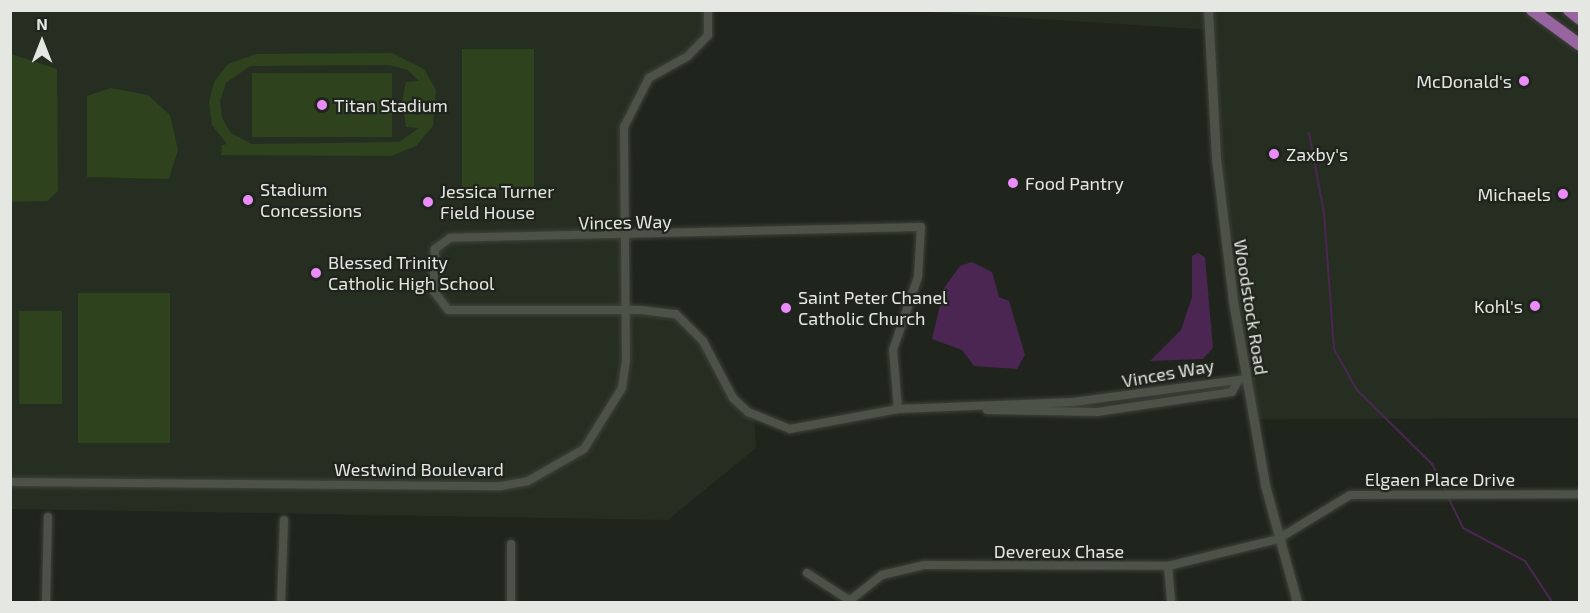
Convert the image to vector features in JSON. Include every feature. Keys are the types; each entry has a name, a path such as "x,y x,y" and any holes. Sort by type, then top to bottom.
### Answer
{"main road":[{"path":"1532,10 1580,45"},
{"path":"1569,10 1580,19"}],"street":[{"name":"Westwind Boulevard","path":"10,482 501,486 528,481 584,449 622,388 626,362 622,237 624,127 649,78 688,56 708,34 708,10"},
{"name":"Woodstock Road","path":"1208,10 1221,223 1242,380 1278,539 1297,603"},
{"name":"Vinces Way","path":"898,409 893,350 918,277 921,227 622,237 450,238 435,249 433,290 448,310 659,310 688,321 733,398 778,427 803,428 898,409 974,409 1030,415 1097,412 1232,392 1242,380"},
{"name":"Vinces Way","path":"974,409 1242,380"},
{"name":"Elgaen Place Drive","path":"1278,539 1350,495 1580,494"},
{"path":"46,603 48,517"},
{"path":"282,603 284,520"},
{"name":"Devereux Chase","path":"849,601 882,575 924,565 1168,566 1278,539"},
{"path":"511,544 511,603"},
{"path":"1168,566 1171,603"},
{"path":"807,573 849,601"}],"shaded area":[{"name":"Blessed Trinity Catholic High School","path":"11,11 708,11 708,35 688,56 649,78 624,127 623,308 659,310 688,321 734,400 754,415 756,448 668,520 11,509"},
{"path":"912,11 1579,11 1579,418 1253,419 1232,302 1213,30"},
{"path":"1198,253 1205,257 1213,348 1203,359 1150,361 1181,330 1192,297 1192,256"},
{"path":"972,262 992,272 999,297 1009,301 1025,355 1017,369 974,366 962,350 932,339 944,288 960,266"}],"green space":[{"path":"462,49 534,49 534,189 462,189"},
{"path":"392,53 424,69 436,90 433,126 416,146 391,156 221,155 222,145 227,144 212,125 209,102 214,82 228,64 256,54","holes":["389,65 408,70 419,81 406,82 402,101 406,127 419,128 399,142 252,144 231,133 222,118 220,101 226,83 250,66"]},
{"path":"11,54 57,69 58,191 47,201 11,202"},
{"name":"Titan Stadium","path":"252,73 392,73 392,137 252,137"},
{"path":"111,88 148,95 170,115 178,150 169,179 87,177 87,96"},
{"path":"78,293 170,293 170,443 78,443"},
{"path":"19,311 62,311 62,404 19,404"}],"waterway":[{"path":"1309,133 1324,213 1334,349 1357,390 1432,464 1446,492"},
{"path":"1448,497 1463,528 1525,561 1552,602"}],"place":[{"name":"McDonald's","path":"1524,81"},
{"name":"Titan Stadium","path":"322,105"},
{"name":"Zaxby's","path":"1274,154"},
{"name":"Food Pantry","path":"1013,183"},
{"name":"Michaels","path":"1563,194"},
{"name":"Stadium Concessions","path":"248,200"},
{"name":"Jessica Turner Field House","path":"428,202"},
{"name":"Blessed Trinity Catholic High School","path":"316,273"},
{"name":"Kohl's","path":"1535,306"},
{"name":"Saint Peter Chanel Catholic Church","path":"786,308"}]}
